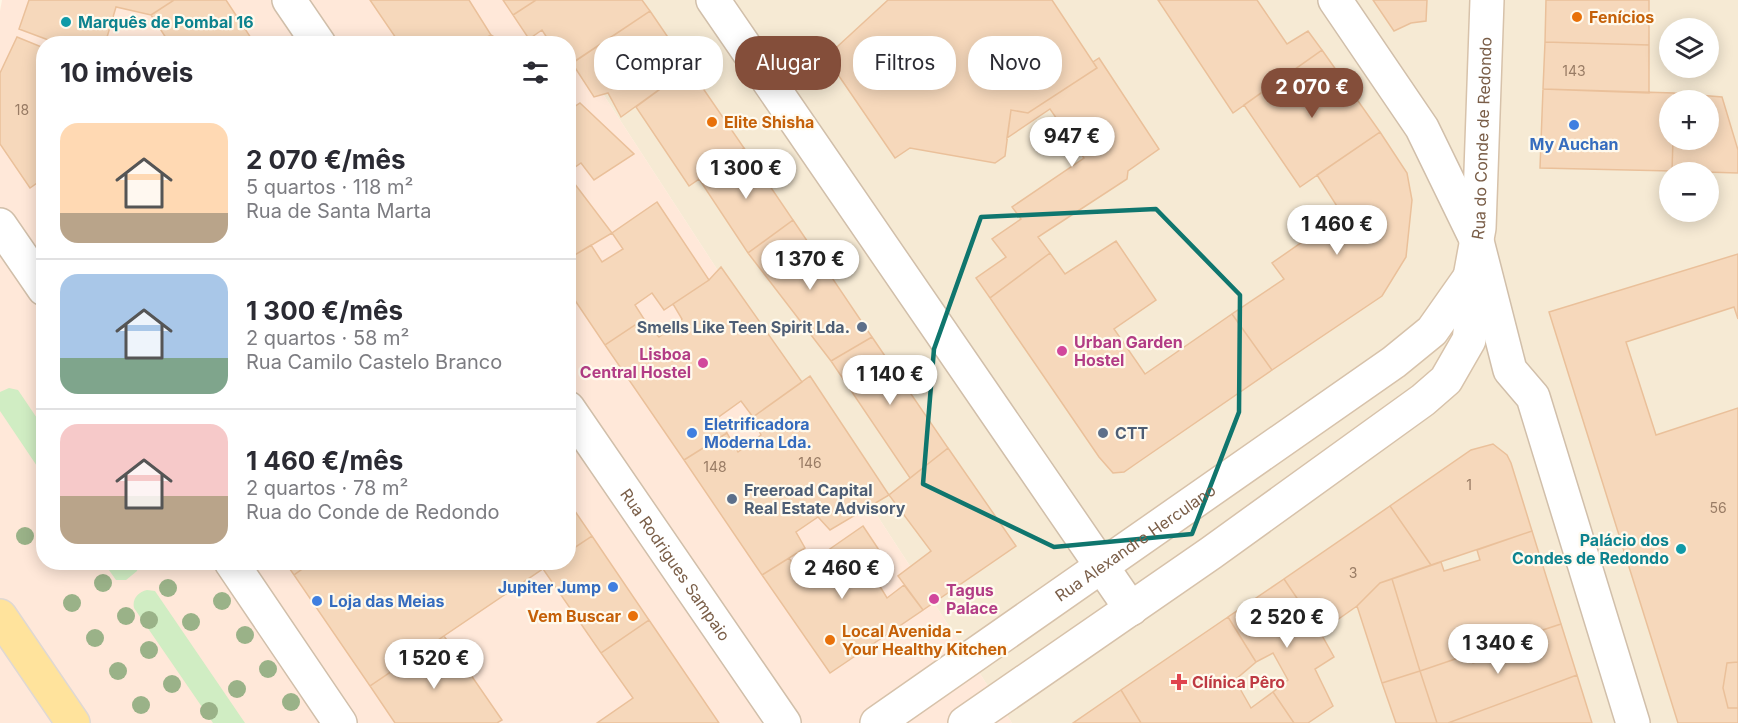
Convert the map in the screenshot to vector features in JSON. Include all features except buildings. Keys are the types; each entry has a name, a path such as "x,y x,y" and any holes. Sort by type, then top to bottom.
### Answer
{"main road":[{"path":"0,616 73,723"}],"street":[{"path":"290,0 314,36"},
{"path":"713,0 1131,609 965,723"},
{"path":"1335,0 1422,128 1477,242 1510,370 1533,397 1633,723"},
{"name":"Rua do Conde de Redondo","path":"1131,609 1423,400 1446,380 1469,340 1473,309 1470,277 1479,228 1486,0"},
{"path":"0,225 36,277"},
{"name":"Rua do Conde de Redondo","path":"1394,363 1432,331 1470,277"},
{"name":"Rua Alexandre Herculano","path":"877,723 1394,363"},
{"name":"Rua Rodrigues Sampaio","path":"576,420 784,723"},
{"path":"236,570 340,723"}],"highlighted area":[{"path":"1156,209 1240,295 1239,412 1192,534 1054,547 923,484 934,349 981,217"}],"shaded area":[{"path":"2,0 542,0 565,36 36,36 36,570 576,570 576,52 594,80 594,90 601,90 1012,723 0,723 0,11"},
{"path":"542,0 1738,0 1738,723 1012,723 601,90 723,90 723,36 594,36 594,80 576,52 576,36 565,36"}],"green space":[{"path":"9,388 18,390 36,417 36,465 0,411 0,392"},
{"path":"109,570 137,570 126,580 116,580"},
{"path":"147,590 155,591 245,723 213,723 134,608 136,596"}],"place":[{"name":"Fenícios","path":"1577,17"},
{"name":"Marquês de Pombal 16","path":"66,22"},
{"name":"Elite Shisha","path":"712,122"},
{"name":"My Auchan","path":"1574,125"},
{"name":"Smells Like Teen Spirit Lda.","path":"862,327"},
{"name":"Urban Garden Hostel","path":"1062,351"},
{"name":"Lisboa Central Hostel","path":"703,363"},
{"name":"Eletrificadora Moderna Lda.","path":"692,433"},
{"name":"CTT","path":"1103,433"},
{"name":"Freeroad Capital Real Estate Advisory","path":"732,499"},
{"name":"Palácio dos Condes de Redondo","path":"1681,549"},
{"name":"Jupiter Jump","path":"613,587"},
{"name":"Tagus Palace","path":"934,599"},
{"name":"Loja das Meias","path":"317,601"},
{"name":"Vem Buscar","path":"633,616"},
{"name":"Local Avenida - Your Healthy Kitchen","path":"830,640"},
{"name":"Clínica Pêro","path":"1179,682"}]}
